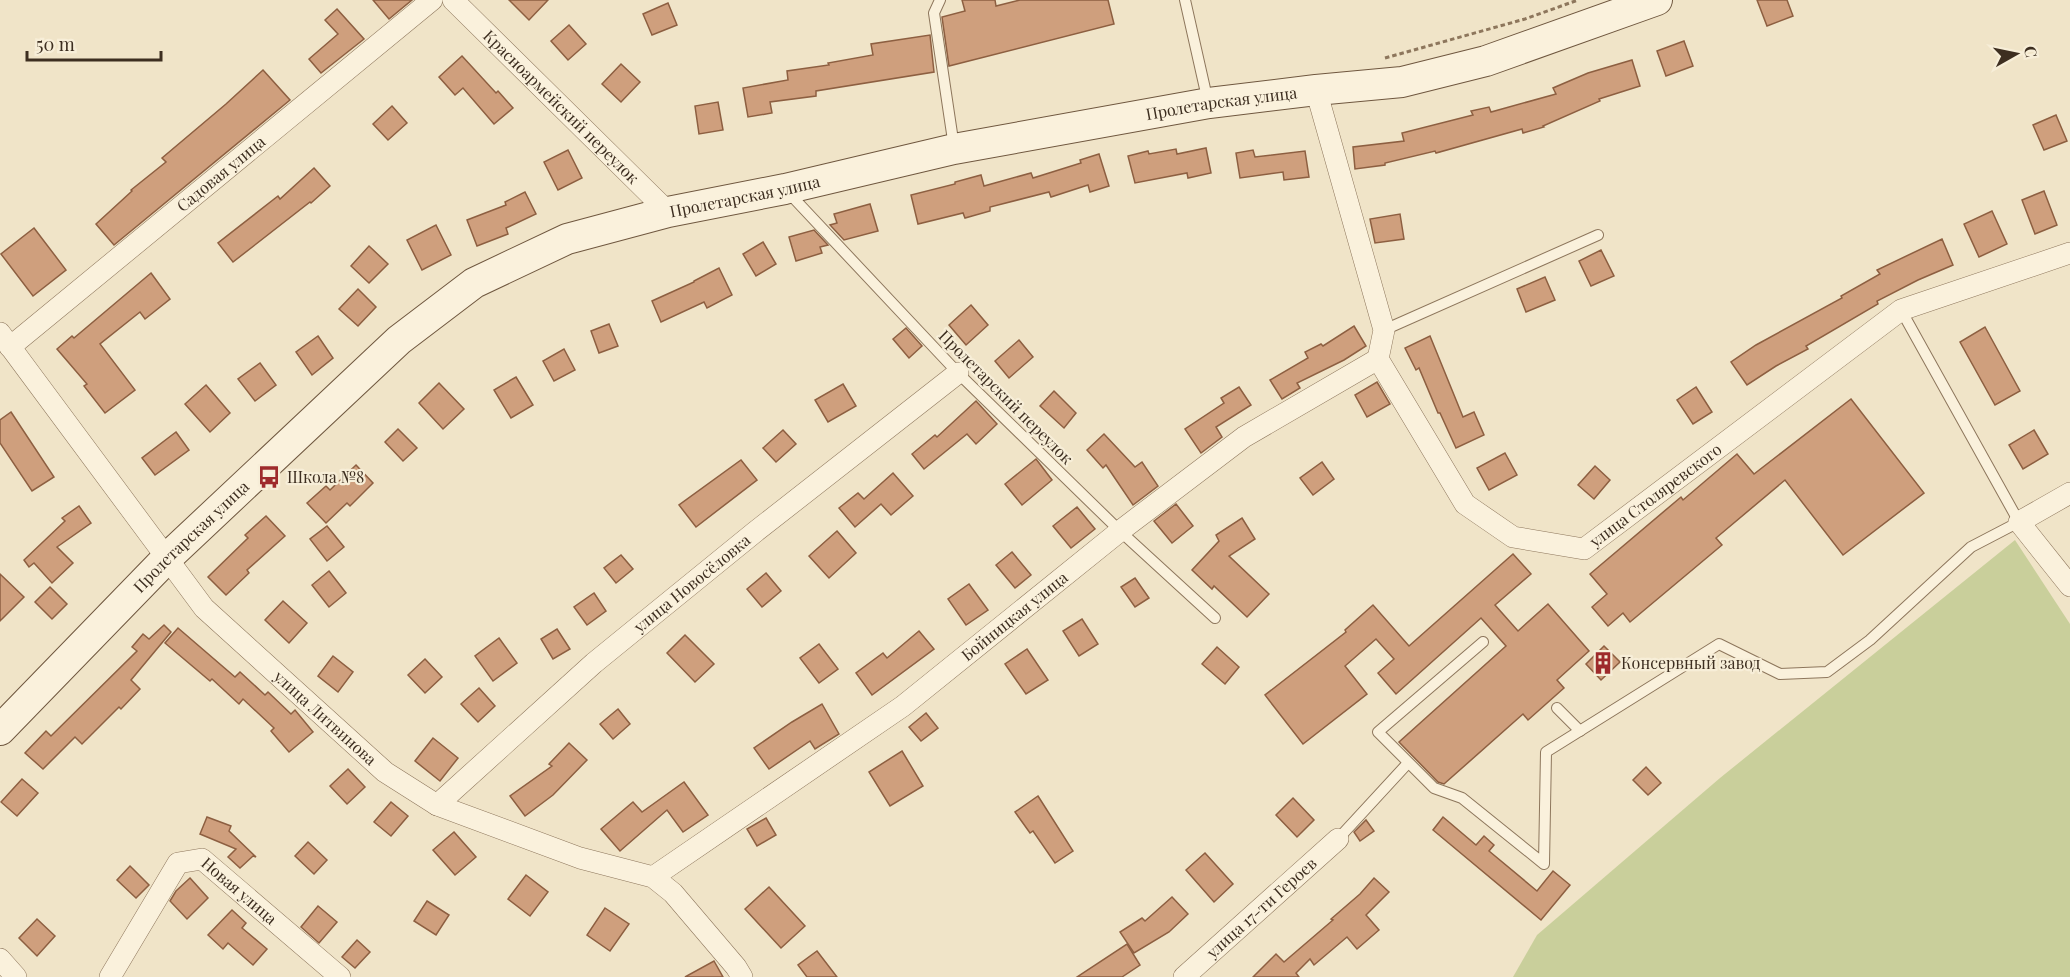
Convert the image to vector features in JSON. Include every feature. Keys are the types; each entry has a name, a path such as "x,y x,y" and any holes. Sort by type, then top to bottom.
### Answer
{"main road":[{"name":"Пролетарская улица","path":"2,724 167,558 399,340 474,283 567,239 668,212 785,189 954,149 1209,103 1402,82 1486,61 1657,0"}],"street":[{"name":"Садовая улица","path":"5,340 432,0"},
{"name":"Красноармейский переулок","path":"453,0 668,212"},
{"path":"1316,90 1384,330 1378,359"},
{"name":"улица Столяревского","path":"1378,359 1465,504 1513,537 1584,549 1901,310 2070,253"},
{"name":"улица Литвинова","path":"5,340 204,608 385,772 436,805 580,858 653,878 673,893 742,977"},
{"name":"Бойницкая улица","path":"653,878 903,706 1120,531 1244,437 1378,359"},
{"name":"улица Новосёловка","path":"436,805 603,656 764,525 958,373"},
{"path":"2070,493 2019,522 2070,586"},
{"name":"улица 17-ти Героев","path":"1184,977 1338,839"},
{"name":"Новая улица","path":"110,977 178,863 202,859 340,977"},
{"path":"0,959 16,977"}],"lane":[{"path":"940,0 934,13 954,149"},
{"path":"1185,0 1209,103"},
{"name":"Пролетарский переулок","path":"785,189 958,373 1120,531 1215,618"},
{"path":"1384,330 1598,235"},
{"path":"1483,642 1378,732 1434,788 1462,798 1544,864 1546,752 1719,644 1780,674 1827,672 1870,640 1971,547 2019,522 1901,310"},
{"path":"1557,708 1580,731"},
{"path":"1338,839 1408,763"}],"path":[{"path":"1376,61 1525,19 1578,0"}],"green space":[{"path":"2015,540 2070,624 2070,977 1513,977 1537,935 1720,778"}],"building":[{"path":"373,0 412,0 389,19"},
{"path":"509,0 548,0 529,20"},
{"path":"962,0 995,0 996,6 1020,0 1108,0 1114,24 949,66 942,17 965,11"},
{"path":"1757,0 1787,0 1793,16 1767,26"},
{"path":"668,3 677,25 652,35 643,14"},
{"path":"337,9 364,39 321,73 309,59 338,34 325,20"},
{"path":"569,25 586,44 568,60 551,41"},
{"path":"930,35 934,72 816,91 816,96 770,102 772,113 748,117 743,88 788,80 787,71 873,55 871,44"},
{"path":"1684,41 1693,66 1666,76 1657,51"},
{"path":"462,56 513,108 494,124 463,88 455,95 439,77"},
{"path":"1632,60 1640,86 1599,99 1600,101 1544,127 1523,133 1522,129 1436,153 1435,151 1385,163 1385,165 1355,169 1353,147 1404,141 1402,133 1473,115 1471,111 1489,107 1491,112 1556,94 1553,88 1588,73"},
{"path":"621,64 640,82 621,102 602,84"},
{"path":"263,70 290,100 114,245 96,224 131,190 166,162 162,158"},
{"path":"718,102 723,130 699,134 695,106"},
{"path":"392,106 407,123 388,140 373,124"},
{"path":"2056,115 2067,141 2044,150 2033,125"},
{"path":"1206,148 1211,173 1188,178 1187,173 1135,183 1128,156 1148,151 1149,154 1176,149 1177,154"},
{"path":"568,150 582,178 558,190 544,162"},
{"path":"1253,150 1255,157 1305,151 1309,177 1284,180 1283,172 1240,178 1236,153"},
{"path":"1099,154 1109,186 1090,192 1088,185 1051,197 1049,192 990,207 990,211 965,218 963,213 918,224 911,195 981,175 984,186 1031,173 1033,178 1081,163 1080,160"},
{"path":"314,168 330,186 233,262 218,243 278,196 280,199"},
{"path":"2044,191 2057,225 2035,234 2022,200"},
{"path":"525,192 536,214 506,228 508,234 477,246 467,220 506,205 505,202"},
{"path":"870,204 878,231 844,240 830,225 837,223 834,214"},
{"path":"1992,211 2007,244 1979,257 1964,224"},
{"path":"1400,214 1404,239 1375,243 1370,219"},
{"path":"436,225 451,255 422,270 407,240"},
{"path":"34,228 66,270 33,296 1,254"},
{"path":"814,230 828,245 820,247 822,253 796,261 789,237"},
{"path":"1942,239 1953,265 1877,301 1878,304 1806,346 1808,349 1747,385 1731,362 1756,345 1842,298 1841,296 1880,274 1877,270"},
{"path":"763,242 776,264 756,276 743,254"},
{"path":"369,246 388,264 369,283 351,266"},
{"path":"1601,250 1614,276 1591,286 1579,261"},
{"path":"719,268 732,295 707,308 704,302 661,322 652,301"},
{"path":"151,273 170,299 145,319 140,312 100,344 135,390 105,413 84,386 87,384 57,349 72,336 74,338"},
{"path":"1545,277 1555,300 1526,312 1517,289"},
{"path":"358,289 376,307 358,326 339,309"},
{"path":"971,305 988,325 966,345 949,325"},
{"path":"609,324 618,346 599,353 591,331"},
{"path":"1354,326 1366,346 1344,360 1297,383 1300,388 1282,399 1270,380 1308,358 1305,352 1321,344 1323,346"},
{"path":"1985,327 2020,391 1995,405 1960,342"},
{"path":"906,328 922,346 909,358 893,339"},
{"path":"318,336 333,358 312,375 296,352"},
{"path":"1430,336 1463,417 1474,412 1484,435 1456,448 1419,368 1416,370 1405,348"},
{"path":"1019,340 1033,357 1009,378 995,361"},
{"path":"564,349 575,370 554,381 543,361"},
{"path":"260,363 276,385 255,401 238,379"},
{"path":"516,377 533,405 511,418 494,390"},
{"path":"1377,382 1390,404 1367,417 1355,395"},
{"path":"439,383 464,409 443,429 419,403"},
{"path":"843,384 856,406 828,422 815,400"},
{"path":"206,385 230,413 210,432 185,404"},
{"path":"1239,387 1251,405 1216,427 1222,437 1201,453 1185,429 1224,403 1221,398"},
{"path":"1696,387 1712,412 1693,424 1677,400"},
{"path":"1054,391 1076,413 1064,428 1040,406"},
{"path":"1851,399 1924,493 1843,555 1785,480 1716,538 1722,545 1630,622 1623,613 1608,626 1592,607 1607,594 1590,574 1681,497 1683,500 1737,454 1754,474"},
{"path":"976,401 997,424 976,444 967,434 924,469 912,454 935,435 937,437"},
{"path":"11,412 54,477 32,491 0,443 0,420"},
{"path":"398,429 417,448 403,461 385,442"},
{"path":"783,430 796,444 776,462 763,448"},
{"path":"2034,430 2048,454 2023,469 2009,445"},
{"path":"176,432 189,450 155,475 142,458"},
{"path":"1104,434 1135,467 1142,462 1158,486 1133,505 1106,465 1103,468 1087,450"},
{"path":"1505,453 1517,475 1489,490 1477,468"},
{"path":"1036,459 1052,480 1022,505 1005,484"},
{"path":"741,460 757,480 696,527 679,505"},
{"path":"1322,462 1334,479 1313,495 1300,478"},
{"path":"356,465 373,483 350,506 347,503 326,523 307,503 326,486 330,490"},
{"path":"1595,466 1610,480 1594,499 1578,485"},
{"path":"893,473 913,496 891,515 881,504 855,527 839,508 858,493 864,499"},
{"path":"1176,504 1193,526 1172,543 1154,521"},
{"path":"79,506 91,523 57,547 73,563 52,583 34,563 29,567 24,560 65,521 62,518"},
{"path":"1077,507 1095,529 1071,548 1053,526"},
{"path":"266,516 285,536 247,570 249,573 226,595 208,577 248,538 245,535"},
{"path":"1242,518 1255,539 1229,556 1269,594 1247,617 1214,586 1212,589 1192,570 1219,541 1216,535"},
{"path":"327,526 344,547 327,561 310,539"},
{"path":"837,531 856,553 829,578 809,556"},
{"path":"1012,552 1031,575 1015,588 996,565"},
{"path":"1513,554 1531,574 1495,605 1518,631 1548,604 1589,651 1557,680 1564,688 1528,720 1523,714 1444,784 1438,782 1399,742 1506,646 1481,618 1396,694 1378,673 1394,659 1376,639 1345,666 1367,694 1303,744 1265,695 1346,632 1345,630 1373,605 1409,646"},
{"path":"621,555 633,569 616,583 604,568"},
{"path":"329,571 346,593 329,607 312,585"},
{"path":"766,573 781,591 762,607 747,589"},
{"path":"0,574 24,597 0,621"},
{"path":"1135,578 1149,598 1135,607 1121,587"},
{"path":"969,584 988,610 966,625 948,599"},
{"path":"50,587 67,604 52,619 35,602"},
{"path":"594,593 606,611 587,625 574,607"},
{"path":"283,601 307,623 289,643 265,620"},
{"path":"1082,619 1098,644 1079,656 1063,631"},
{"path":"164,625 171,632 131,680 140,689 121,709 119,707 82,744 75,737 43,769 25,753 46,731 51,736 137,651 132,647 143,634 149,639"},
{"path":"178,628 235,677 240,672 265,695 268,692 291,714 295,710 313,732 289,752 271,731 274,728 243,699 239,704 212,679 210,681 165,643"},
{"path":"557,629 570,649 553,659 541,639"},
{"path":"919,631 934,649 872,695 856,673 883,653 887,658"},
{"path":"685,635 714,664 695,682 667,653"},
{"path":"499,638 517,663 493,681 475,656"},
{"path":"819,644 838,669 819,683 800,658"},
{"name":"Консервный завод","path":"1604,646 1620,662 1601,680 1586,664"},
{"path":"1217,647 1239,667 1225,684 1202,664"},
{"path":"1027,649 1048,680 1026,694 1005,664"},
{"path":"333,656 353,672 338,692 318,676"},
{"path":"425,659 442,677 425,693 408,675"},
{"path":"479,688 495,706 478,722 461,704"},
{"path":"822,704 839,734 815,749 810,741 769,769 754,748"},
{"path":"618,709 630,724 613,739 600,724"},
{"path":"926,713 938,728 921,741 909,727"},
{"path":"433,738 458,758 440,781 415,761"},
{"path":"569,743 587,760 553,795 525,816 510,796 552,766 549,764"},
{"path":"902,751 923,786 890,806 869,772"},
{"path":"1646,767 1661,783 1648,795 1633,780"},
{"path":"348,769 365,787 347,804 330,786"},
{"path":"22,779 38,793 17,816 1,802"},
{"path":"684,782 708,815 683,832 667,810 620,851 601,829 633,802 642,812"},
{"path":"1038,796 1073,851 1055,863 1033,831 1030,833 1015,812"},
{"path":"1293,798 1314,820 1297,837 1276,815"},
{"path":"391,802 408,816 391,836 374,822"},
{"path":"207,817 231,826 229,831 256,857 253,856 240,868 228,857 236,849 200,834"},
{"path":"1443,817 1476,845 1484,836 1494,845 1489,851 1537,891 1553,871 1570,885 1541,920 1433,830"},
{"path":"766,818 776,835 757,846 747,829"},
{"path":"1366,820 1374,831 1360,841 1354,832"},
{"path":"454,832 476,857 455,875 433,850"},
{"path":"308,842 327,860 314,874 295,856"},
{"path":"1205,853 1233,884 1214,902 1186,870"},
{"path":"130,866 149,885 136,898 117,880"},
{"path":"526,875 548,892 530,916 508,899"},
{"path":"190,878 208,898 187,919 170,901 176,891"},
{"path":"1374,878 1389,892 1366,915 1379,930 1357,949 1347,937 1314,965 1310,959 1296,973 1299,977 1253,977 1276,954 1284,962 1333,920 1331,919 1360,894"},
{"path":"769,887 805,926 781,948 745,909"},
{"path":"1172,897 1188,914 1169,932 1134,953 1120,932 1142,918 1145,921"},
{"path":"427,901 449,915 436,935 414,921"},
{"path":"318,906 337,922 319,943 301,927"},
{"path":"605,908 629,924 610,951 587,935"},
{"path":"232,910 246,923 242,928 267,949 253,965 228,943 223,949 208,935"},
{"path":"37,919 55,936 37,956 19,938"},
{"path":"357,940 370,952 355,968 342,957"},
{"path":"1127,944 1140,965 1122,977 1077,977"},
{"path":"817,951 837,977 807,977 798,965"},
{"path":"714,961 723,977 685,977"}],"place":[{"name":"Школа №8","path":"269,477"},
{"name":"Консервный завод","path":"1603,663"}]}
